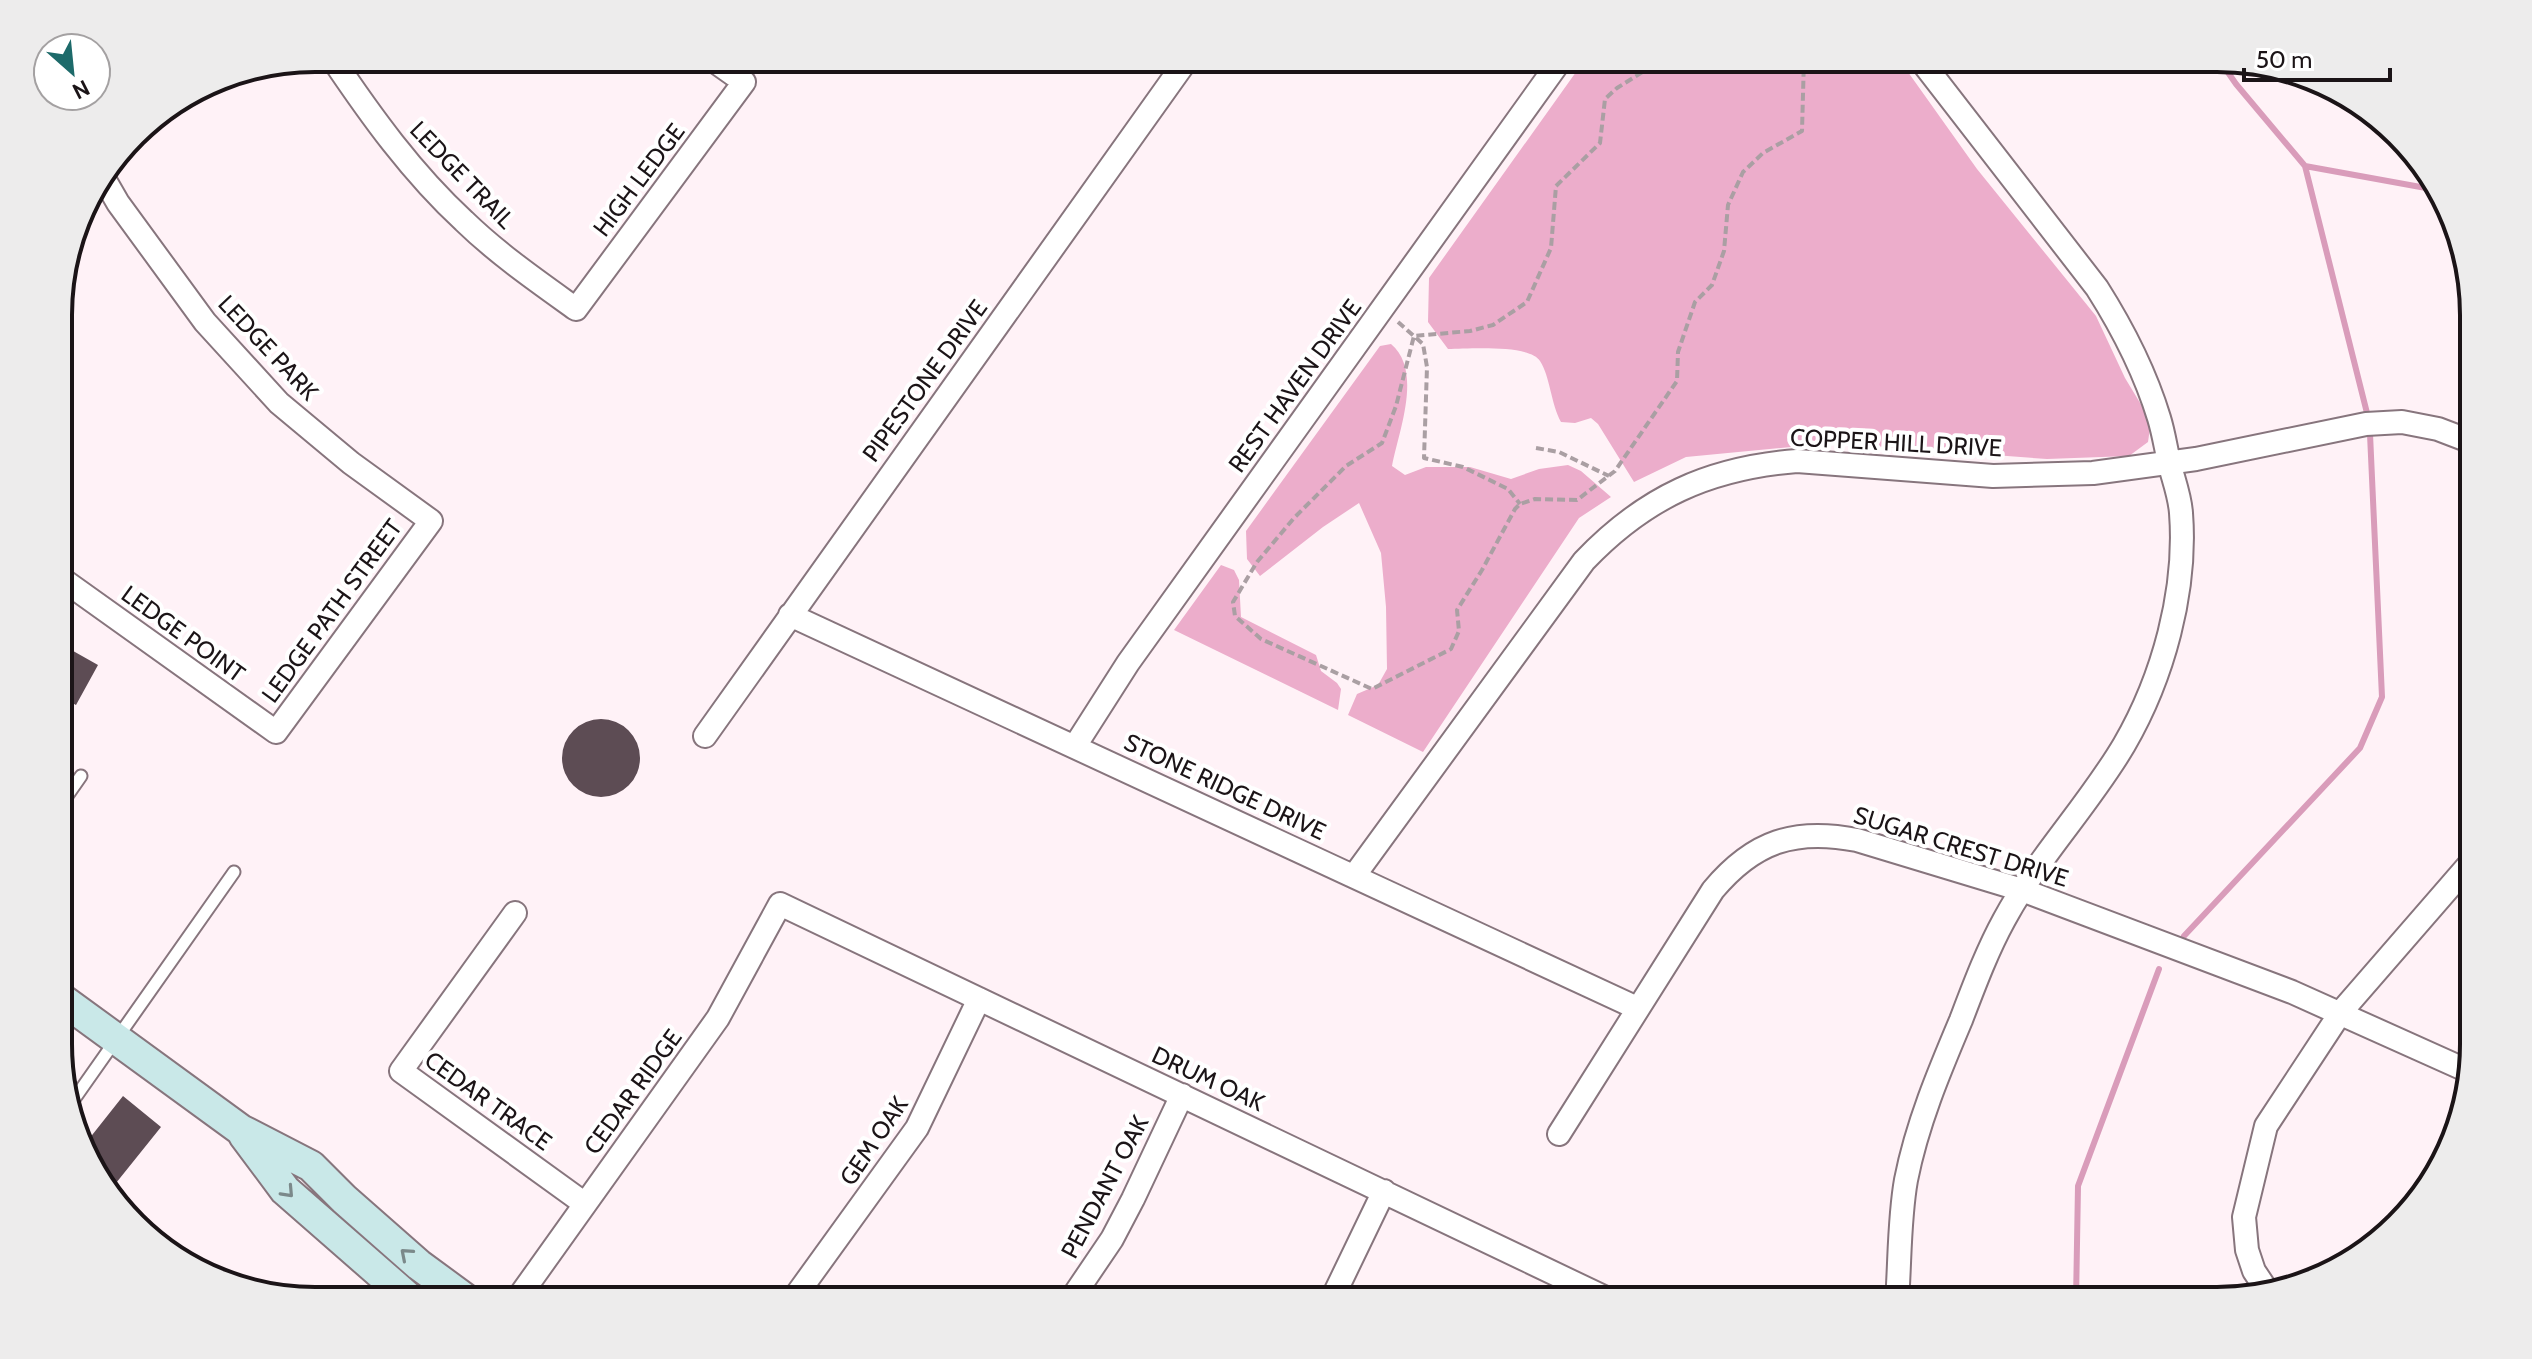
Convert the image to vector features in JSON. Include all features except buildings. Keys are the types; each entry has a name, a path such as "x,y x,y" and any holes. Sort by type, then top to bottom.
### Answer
{"street":[{"name":"LEDGE TRAIL","path":"341,72 411,167 453,210 521,269 576,309"},
{"name":"HIGH LEDGE","path":"576,309 744,82 730,72"},
{"name":"PIPESTONE DRIVE","path":"705,736 1178,72"},
{"name":"REST HAVEN DRIVE","path":"1075,746 1128,663 1552,72"},
{"path":"1898,1286 1906,1184 1915,1139 1929,1097 1992,943 2022,890 2125,743 2146,700 2163,655 2181,561 2181,513 2159,417 2140,367 2102,295 1930,72"},
{"name":"LEDGE PARK","path":"109,187 205,322 279,403 351,463 431,521"},
{"name":"COPPER HILL DRIVE","path":"1354,876 1584,561 1629,520 1680,489 1737,469 1797,461 1993,476 2093,473 2169,463 2366,424 2414,424 2460,437"},
{"name":"LEDGE PATH STREET","path":"276,732 431,521"},
{"name":"LEDGE POINT","path":"73,587 276,732"},
{"name":"STONE RIDGE DRIVE","path":"790,615 1637,1008"},
{"name":"SUGAR CREST DRIVE","path":"1559,1134 1713,890 1731,869 1752,853 1777,841 1803,835 1830,835 1857,840 2022,890 2341,1012 2459,1067"},
{"path":"2262,1282 2247,1250 2244,1217 2266,1126 2341,1012 2460,875"},
{"name":"DRUM OAK","path":"780,904 1384,1191 1566,1286"},
{"name":"CEDAR RIDGE","path":"526,1287 718,1018 780,904"},
{"name":"CEDAR TRACE","path":"515,913 401,1071 585,1204"},
{"name":"GEM OAK","path":"802,1287 917,1128 979,999"},
{"path":"72,1007 241,1130 311,1166 419,1265 449,1287"},
{"name":"PENDANT OAK","path":"1080,1287 1126,1213 1182,1095"},
{"path":"241,1130 285,1190 396,1287"},
{"path":"1338,1286 1384,1191"}],"lane":[{"path":"72,788 81,776"},
{"path":"78,1095 234,872"}],"path":[{"path":"1414,336 1470,331 1493,325 1527,302 1551,248 1556,186 1600,143 1605,99 1642,72"},
{"path":"1414,336 1396,406 1382,443 1346,466 1294,518 1257,562 1233,602 1235,616 1261,639 1372,689 1440,656 1456,643 1459,631 1457,610 1520,504 1535,499 1577,500 1609,476 1677,381 1678,352 1695,302 1712,285 1724,251 1728,205 1743,172 1763,153 1802,131 1804,72"},
{"path":"1382,309 1423,344 1427,367 1424,458 1463,467 1508,489 1520,504"},
{"path":"1536,448 1559,452 1609,476"}],"shaded area":[{"path":"1576,72 1908,72 1977,169 2096,316 2125,378 2151,421 2148,442 2129,456 2047,459 1833,443 1686,457 1634,482 1598,424 1591,418 1575,423 1561,422 1543,367 1534,356 1512,350 1448,349 1428,322 1429,278"},
{"path":"1391,344 1401,356 1407,385 1392,466 1405,475 1426,467 1470,467 1511,479 1539,469 1568,465 1581,471 1611,497 1579,518 1423,752 1348,715 1357,694 1378,685 1387,669 1381,553 1359,503 1260,576 1247,559 1246,531 1380,346"},
{"path":"1221,565 1234,570 1239,580 1241,617 1316,655 1321,671 1341,689 1338,710 1174,630"}],"waterway":[{"path":"2228,73 2305,166 2423,187"},
{"path":"2305,166 2367,413"},
{"path":"2184,936 2360,748 2382,697 2370,434"},
{"path":"2076,1286 2078,1186 2159,969"}]}
